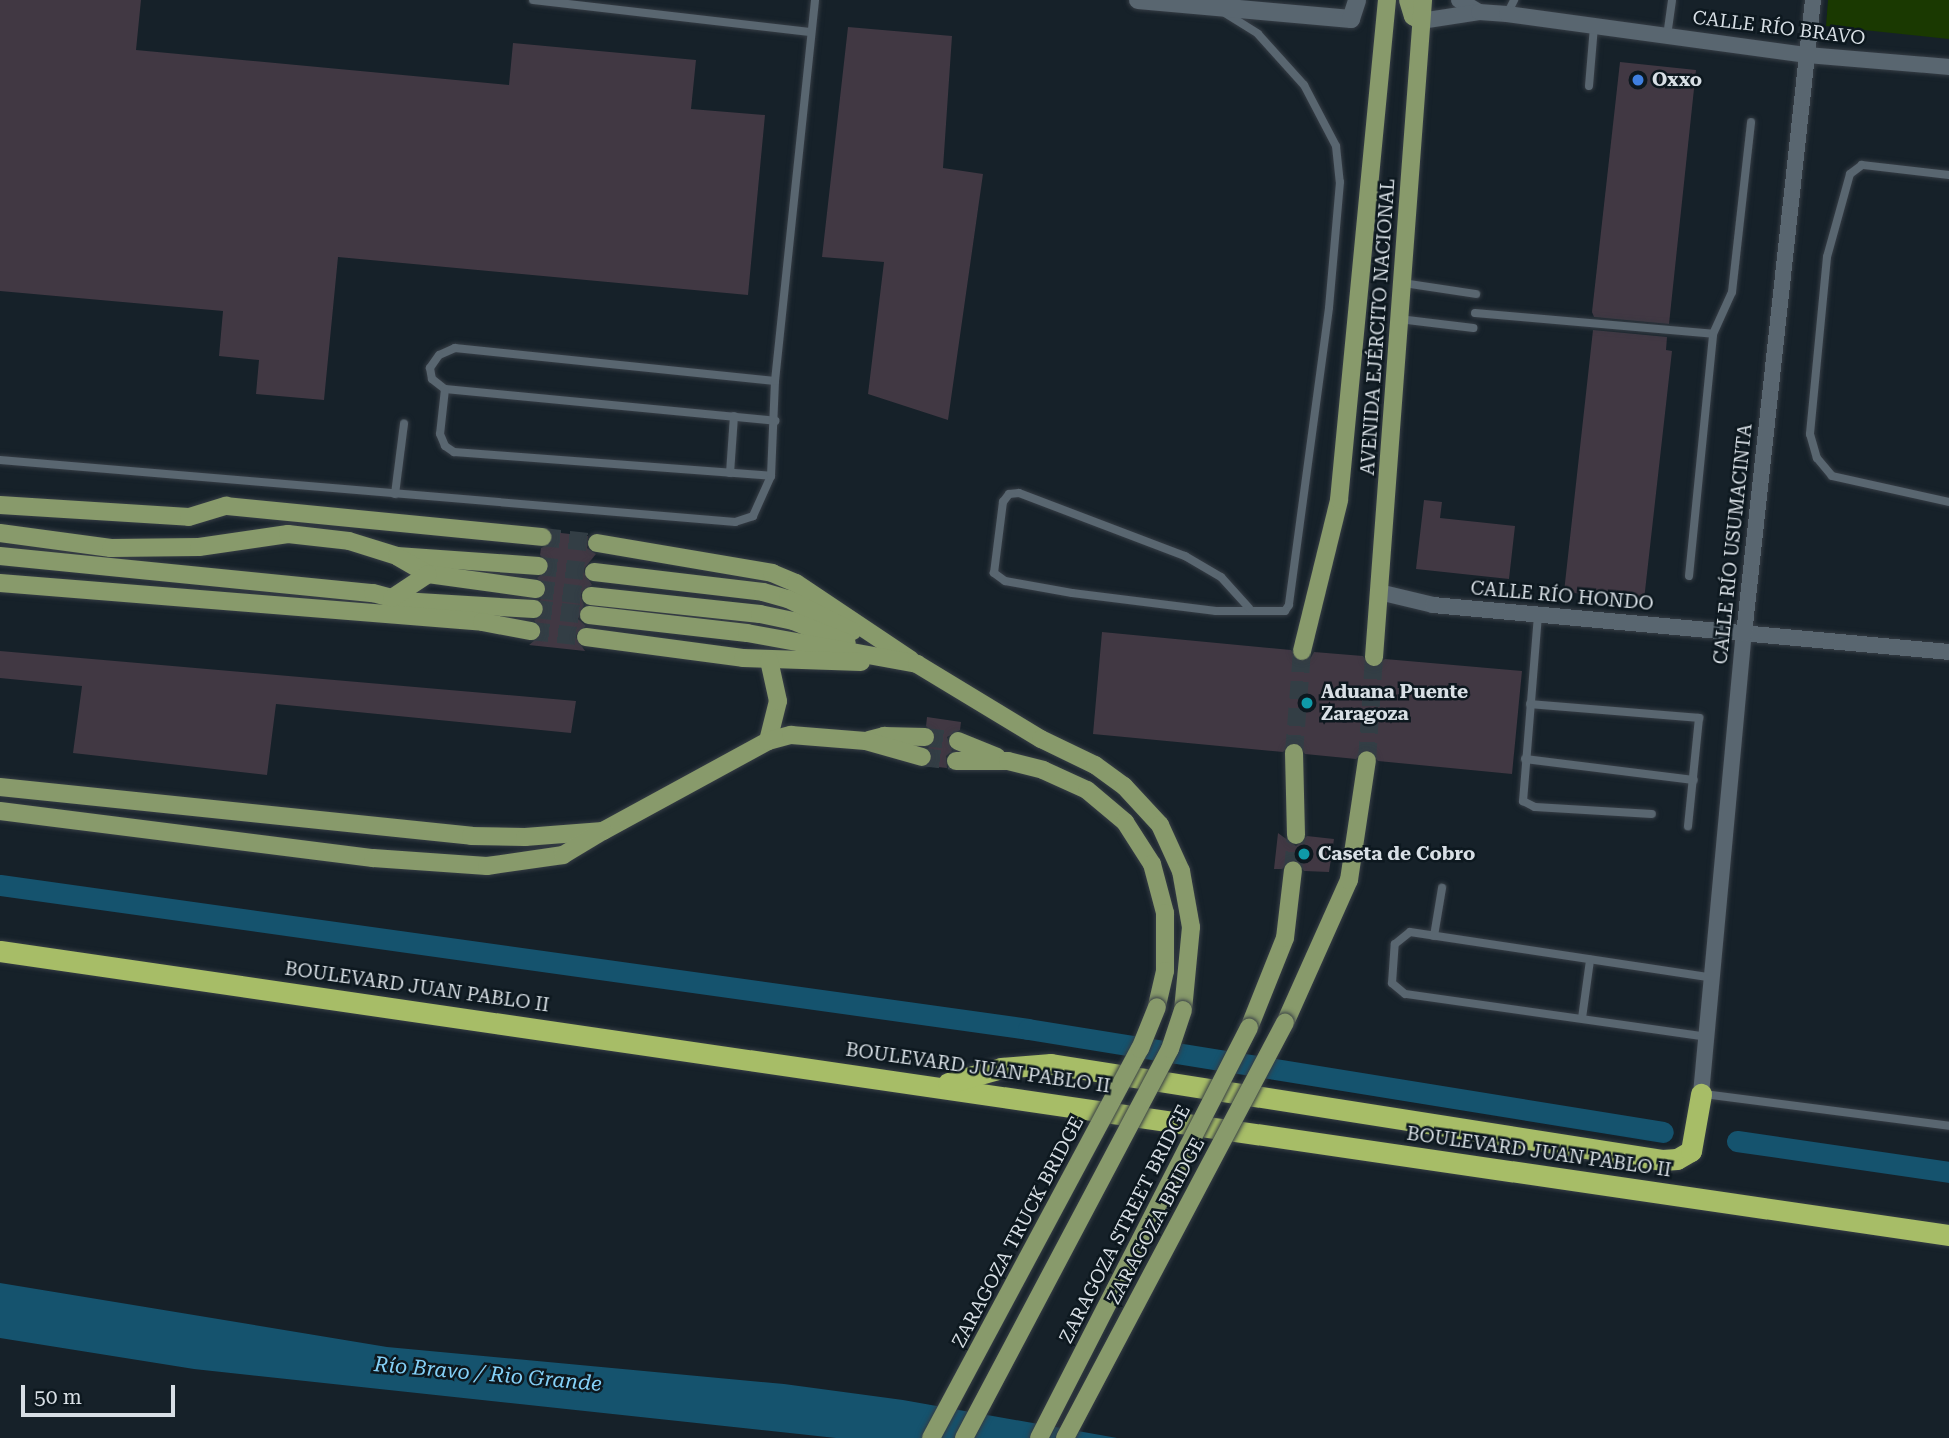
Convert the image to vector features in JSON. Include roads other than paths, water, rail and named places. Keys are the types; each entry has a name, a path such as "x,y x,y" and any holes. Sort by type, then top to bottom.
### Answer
{"highway":[{"name":"BOULEVARD JUAN PABLO II","path":"0,951 1949,1235"},
{"path":"940,1086 1001,1068 1051,1064 1661,1160 1678,1159 1691,1151 1700,1094"}],"main road":[{"name":"AVENIDA EJÉRCITO NACIONAL","path":"1302,651 1339,500 1387,0"},
{"path":"1408,0 1413,16 1421,21"},
{"name":"AVENIDA EJÉRCITO NACIONAL","path":"1374,657 1423,0"},
{"path":"0,505 189,517 226,506 542,537"},
{"path":"0,533 111,548 199,547 288,534 349,541 397,556 428,574 536,589"},
{"path":"597,543 772,573 804,588 917,664 1041,739 1095,765 1125,786 1160,825 1187,897 1191,957 1183,1010 1170,1049 964,1438"},
{"path":"0,556 392,598 534,609"},
{"path":"397,556 539,566"},
{"path":"594,572 789,599 917,664"},
{"path":"392,598 428,574"},
{"path":"0,583 482,622 531,631"},
{"path":"591,596 760,614 917,664"},
{"path":"589,615 747,633 917,664"},
{"path":"586,637 769,660 917,664"},
{"path":"768,741 778,701 769,660"},
{"path":"0,811 373,858 487,866 562,855 768,741 792,736 866,741 922,758"},
{"path":"866,741 884,736 925,737"},
{"name":"ZARAGOZA TRUCK BRIDGE","path":"931,1438 1140,1049 1157,1007 1165,971 1164,913 1152,863 1125,822 1087,790 958,741"},
{"path":"1294,753 1296,835"},
{"name":"ZARAGOZA BRIDGE","path":"1065,1438 1285,1023 1349,880 1357,854 1367,760"},
{"path":"956,761 1008,761"},
{"path":"0,787 471,836 603,831"},
{"name":"ZARAGOZA STREET BRIDGE","path":"1039,1438 1249,1028 1285,938 1293,870"}],"street":[{"path":"1138,0 1351,19 1357,0"},
{"name":"CALLE RÍO BRAVO","path":"1459,0 1479,12"},
{"name":"CALLE RÍO USUMACINTA","path":"1700,1094 1708,1037 1744,634 1812,0"},
{"name":"CALLE RÍO BRAVO","path":"1421,21 1511,7 1594,26 1807,55 1949,67"},
{"name":"CALLE RÍO HONDO","path":"1378,592 1433,605 1949,652"}],"lane":[{"path":"533,0 810,32"},
{"path":"0,460 735,522 753,516 771,476 775,381 815,0"},
{"path":"1667,36 1672,0"},
{"path":"1220,9 1258,34 1304,85 1336,146 1340,182 1329,308 1289,605 1285,611 1250,608 1216,611 1000,580 994,573 1005,497 1019,492 1185,556 1221,577 1250,608"},
{"path":"1589,86 1594,26"},
{"path":"1689,576 1713,334 1732,292 1751,122"},
{"path":"1949,175 1862,165 1850,174 1827,257 1810,434 1817,458 1832,476 1949,502"},
{"path":"1403,283 1476,294"},
{"path":"1475,313 1713,334"},
{"path":"1399,319 1473,328"},
{"path":"775,381 455,348 439,355 430,368 432,379 445,389 775,421"},
{"path":"445,389 440,434 454,453 771,476"},
{"path":"730,473 734,416"},
{"path":"395,494 404,424"},
{"path":"1538,615 1521,794 1531,806 1652,814"},
{"path":"1530,704 1698,717 1702,723 1689,826"},
{"path":"1525,759 1694,780"},
{"path":"1434,936 1442,888"},
{"path":"1708,1037 1396,990 1392,983 1395,944 1401,936 1410,932 1713,978"},
{"path":"1582,1018 1590,960"},
{"path":"1700,1094 1949,1126"}],"water":[{"name":"Río Bravo / Rio Grande","path":"0,1283 387,1347 784,1384 903,1400 1117,1438 836,1438 194,1369 0,1338"}],"waterway":[{"path":"0,885 1028,1029 1663,1132"},
{"path":"1737,1141 1949,1172"}],"tunnel":[{"path":"542,537 597,543"},
{"path":"539,566 594,572"},
{"path":"536,589 591,596"},
{"path":"534,609 589,615"},
{"path":"531,631 586,637"},
{"path":"1294,753 1302,651"},
{"path":"1367,760 1374,657"},
{"path":"925,737 958,741"},
{"path":"922,757 956,761"},
{"path":"1293,870 1296,835"}],"place":[{"name":"Oxxo","path":"1638,80"},
{"name":"Aduana Puente Zaragoza","path":"1307,703"},
{"name":"Caseta de Cobro","path":"1304,854"}]}
